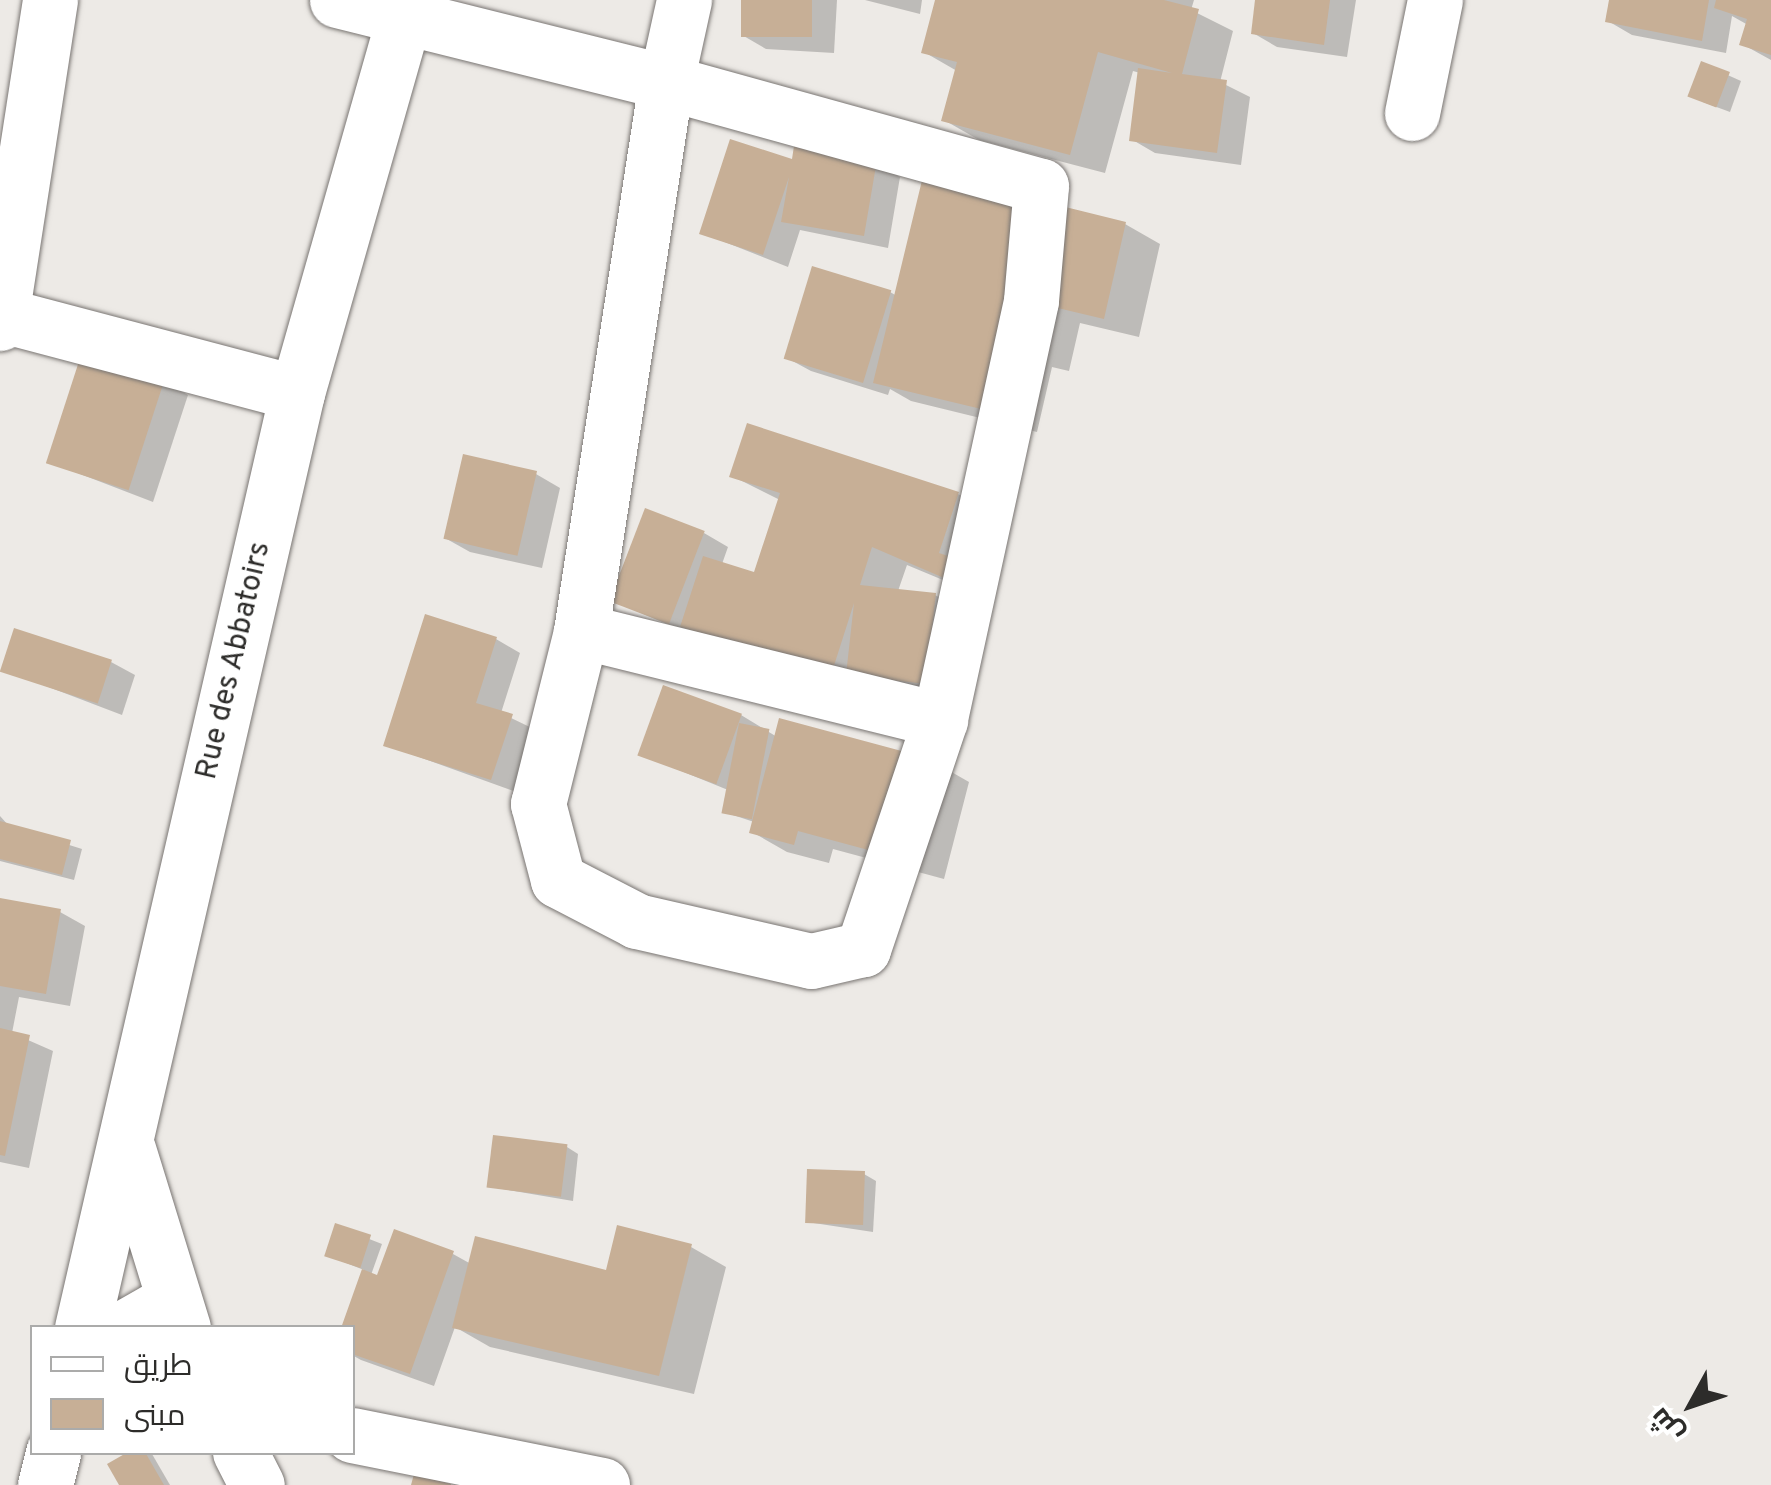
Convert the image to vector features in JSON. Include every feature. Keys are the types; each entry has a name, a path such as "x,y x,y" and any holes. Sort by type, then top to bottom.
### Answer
{"street":[{"path":"50,0 1,319 297,393"},
{"path":"337,0 407,7 666,82 1040,186 1031,301 940,720 863,949 811,961 637,921 558,880 538,804 581,631 666,82 684,0"},
{"path":"1412,113 1435,0"},
{"name":"Rue des Abbatoirs","path":"83,1325 297,393 407,7"},
{"path":"581,631 940,720"},
{"path":"126,1140 178,1314 136,1325"},
{"path":"355,1436 602,1485"},
{"path":"45,1485 52,1455"},
{"path":"242,1455 257,1485"}],"building":[{"path":"741,0 812,0 812,37 741,37"},
{"path":"935,0 1164,0 1199,9 1182,74 1227,80 1217,153 1129,141 1138,68 1172,73 1098,52 1070,155 941,121 957,62 921,53"},
{"path":"1255,0 1330,0 1324,45 1251,34"},
{"path":"1609,0 1709,0 1702,41 1605,22"},
{"path":"1716,0 1771,0 1771,55 1739,45 1747,19 1714,8"},
{"path":"1701,61 1730,72 1716,108 1687,96"},
{"path":"730,139 792,159 794,146 877,160 864,236 781,222 789,177 763,255 699,234"},
{"path":"924,172 1126,222 1104,319 1045,305 1002,414 873,383"},
{"path":"812,266 891,290 863,383 784,359"},
{"path":"82,352 165,379 129,490 46,463"},
{"path":"747,423 959,492 939,553 957,559 951,581 872,547 860,585 936,593 926,684 846,675 854,603 831,675 680,627 703,556 754,572 780,493 729,477"},
{"path":"463,454 537,471 517,556 443,539"},
{"path":"645,508 705,531 669,624 609,601"},
{"path":"425,614 497,637 476,703 513,714 491,780 383,746"},
{"path":"14,628 112,660 98,704 0,672"},
{"path":"663,685 742,714 716,784 637,755"},
{"path":"779,718 935,760 909,861 798,831 794,845 749,833"},
{"path":"739,723 769,729 752,819 721,813"},
{"path":"0,821 71,840 62,875 0,859"},
{"path":"0,898 61,909 46,994 0,986"},
{"path":"0,1028 30,1035 5,1156 0,1155"},
{"path":"493,1135 567,1144 561,1197 487,1188"},
{"path":"807,1169 865,1171 863,1225 805,1223"},
{"path":"335,1223 371,1235 360,1268 324,1256"},
{"path":"617,1225 692,1244 659,1376 452,1328 475,1236 606,1270"},
{"path":"394,1229 454,1251 410,1374 355,1355 355,1325 342,1325 362,1269 377,1275"},
{"path":"123,1455 147,1455 164,1485 119,1485 107,1464"},
{"path":"414,1474 451,1484 451,1485 411,1485"}]}
